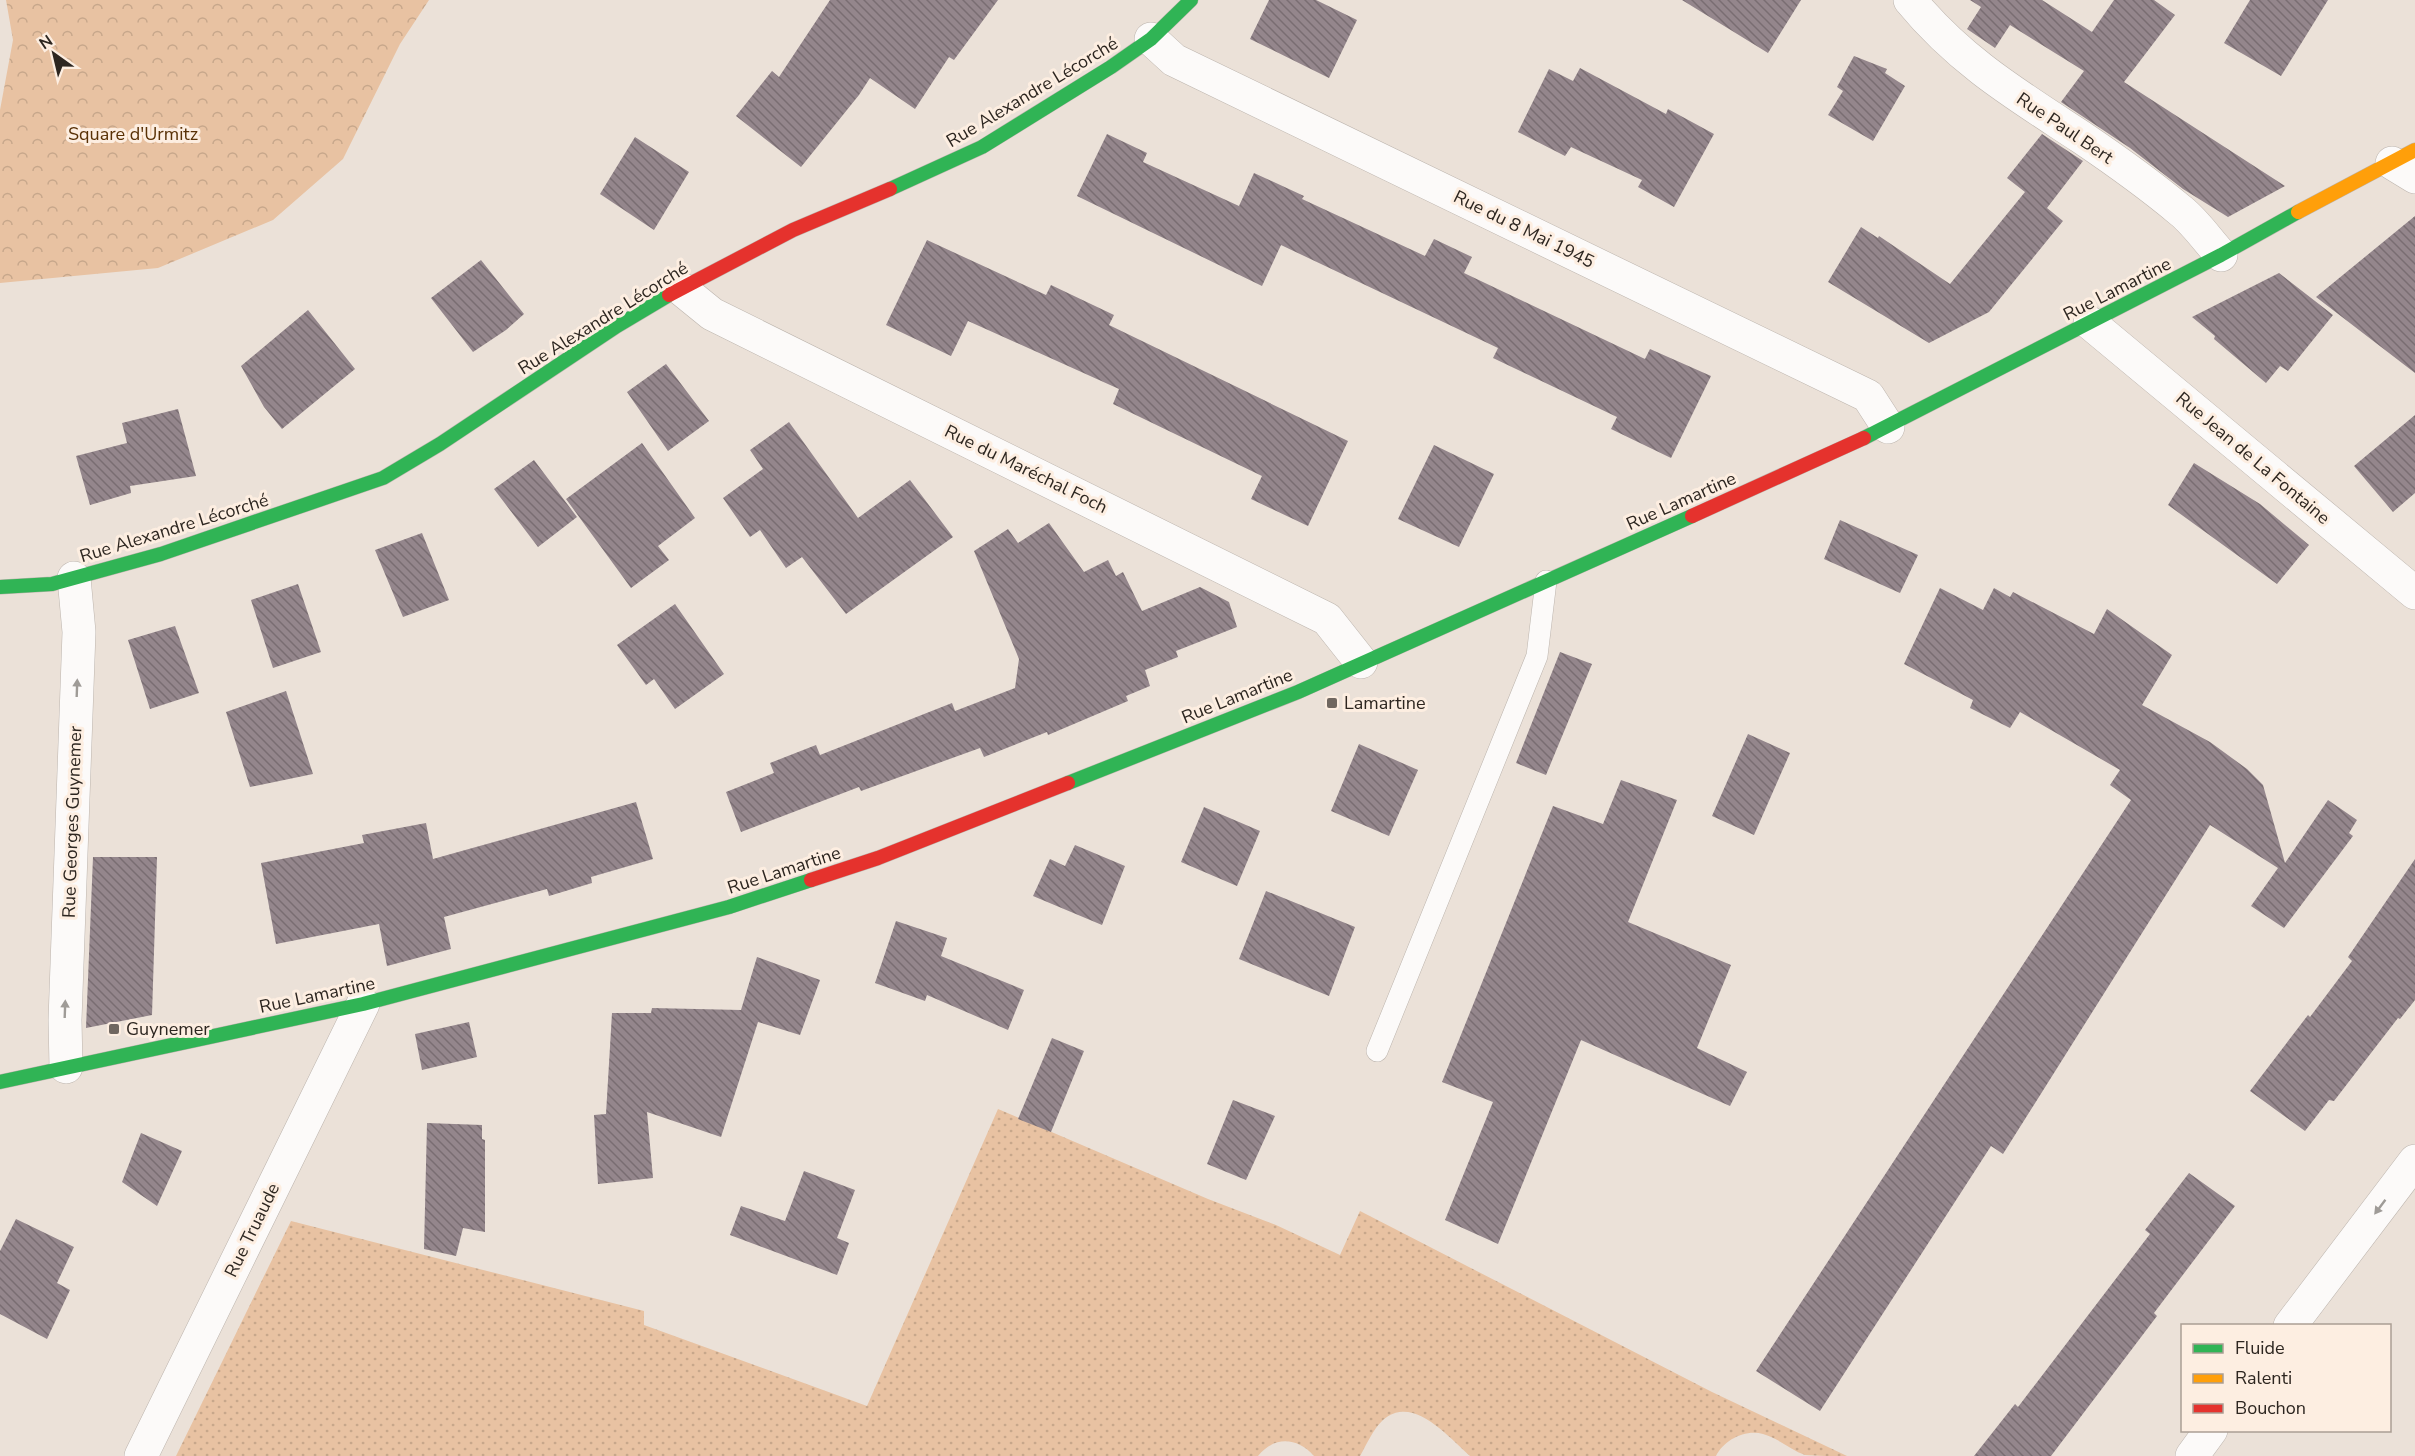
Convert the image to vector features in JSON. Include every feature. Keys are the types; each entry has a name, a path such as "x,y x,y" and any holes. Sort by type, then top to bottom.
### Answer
{"street":[{"name":"Rue Alexandre Lécorché","path":"0,587 52,584 161,554 383,478 440,444 617,326 680,288 793,230 982,147 1111,67 1151,39 1191,0"},
{"name":"Rue Paul Bert","path":"1910,0 1931,26 1959,53 1995,81 2085,139 2183,212 2221,255"},
{"name":"Rue du 8 Mai 1945","path":"1151,39 1174,60 1868,396 1888,427"},
{"name":"Rue Lamartine","path":"0,1082 363,1004 729,907 878,858 1298,692 1888,427 2221,255 2263,230 2408,163"},
{"name":"Rue du Maréchal Foch","path":"680,288 712,314 1327,619 1361,662"},
{"name":"Rue Jean de La Fontaine","path":"2090,323 2415,593"},
{"name":"Rue Georges Guynemer","path":"66,1067 65,1020 79,632 75,578"},
{"name":"Rue Truaude","path":"141,1456 363,1004"},
{"path":"2292,1324 2415,1161"},
{"path":"2192,1456 2210,1432"}],"lane":[{"path":"1377,1051 1537,656 1546,581"}],"green space":[{"name":"Square d'Urmitz","path":"6,0 429,0 400,44 343,159 273,220 158,268 0,283 0,110 13,40"},
{"path":"998,1109 1208,1199 1276,1225 1340,1255 1360,1211 1712,1392 1847,1456 1805,1455 1774,1438 1749,1433 1736,1437 1724,1445 1716,1456 1470,1456 1430,1421 1406,1412 1394,1413 1383,1420 1373,1432 1360,1456 1314,1456 1300,1445 1286,1441 1271,1445 1258,1456 176,1456 291,1221 644,1311 644,1325 867,1406"}],"building":[{"path":"830,0 998,0 954,60 949,57 915,109 870,78 801,167 736,116 772,71 779,77"},
{"path":"1269,0 1316,0 1357,20 1329,78 1250,39"},
{"path":"1682,0 1801,0 1768,53"},
{"path":"1970,0 2042,0 2092,32 2114,0 2154,0 2175,15 2124,82 2285,186 2228,217 2183,189 2130,148 2061,102 2084,71 2010,25 1995,48 1967,29 1981,7"},
{"path":"2250,0 2328,0 2281,76 2224,43"},
{"path":"1854,56 1887,69 1885,73 1905,86 1873,141 1828,115 1843,91 1837,87"},
{"path":"1580,68 1666,114 1668,109 1714,134 1674,207 1638,187 1642,180 1571,147 1565,156 1518,132 1549,69 1573,81"},
{"path":"1107,134 1147,153 1143,162 1239,206 1254,173 1304,196 1302,199 1425,256 1434,239 1472,257 1464,273 1645,359 1650,349 1711,376 1671,458 1611,429 1617,417 1493,358 1498,348 1281,245 1262,286 1077,196"},
{"path":"2042,134 2083,161 2047,208 2063,221 1989,312 1929,343 1828,282 1861,227 1878,238 1879,236 1950,284 2025,192 2007,178"},
{"path":"635,137 689,172 654,230 600,194"},
{"path":"2415,216 2415,373 2316,297"},
{"path":"927,240 1046,295 1051,285 1114,315 1109,325 1348,441 1308,526 1251,499 1262,476 1113,404 1119,389 968,321 951,356 886,325"},
{"path":"481,260 524,314 506,330 473,352 431,298"},
{"path":"2279,273 2333,315 2288,371 2280,366 2266,383 2192,317"},
{"path":"308,310 355,369 282,429 264,407 241,366"},
{"path":"666,364 709,421 668,451 627,392"},
{"path":"178,409 196,476 130,486 131,493 90,505 76,456 127,443 122,423"},
{"path":"2415,415 2415,493 2393,512 2354,466"},
{"path":"789,422 858,518 910,480 953,537 846,614 802,557 786,568 760,530 750,537 723,498 763,469 750,450"},
{"path":"642,443 695,518 658,546 669,560 631,588 566,499"},
{"path":"1434,445 1494,474 1459,547 1398,519"},
{"path":"534,460 577,517 538,547 494,489"},
{"path":"2194,463 2260,504 2309,545 2277,584 2168,505"},
{"path":"1840,520 1918,555 1900,593 1824,559"},
{"path":"1049,523 1084,572 1108,560 1116,576 1123,572 1142,611 1200,587 1229,602 1237,627 1176,651 1178,657 1145,670 1150,686 1126,696 1128,701 1048,735 1047,732 984,757 980,748 861,791 859,787 741,832 726,792 774,773 770,763 816,745 820,755 952,703 955,711 1015,688 1019,659 974,551 1008,529 1018,543"},
{"path":"422,533 449,600 403,617 375,550"},
{"path":"298,584 321,652 273,668 251,600"},
{"path":"1940,588 1983,610 1994,588 2010,597 2013,592 2094,634 2107,609 2172,655 2142,705 2210,742 2247,769 2263,785 2285,863 2328,800 2357,820 2349,833 2353,836 2284,928 2251,906 2278,868 2210,825 2003,1154 1991,1146 1820,1411 1756,1371 2131,800 2110,785 2120,770 2020,712 2010,728 1970,708 1973,700 1904,664"},
{"path":"675,604 724,674 675,709 654,679 646,685 617,645"},
{"path":"175,626 199,693 150,709 128,640"},
{"path":"1560,652 1592,664 1546,775 1516,763"},
{"path":"286,691 313,774 250,787 226,712"},
{"path":"1748,734 1790,753 1754,835 1712,816"},
{"path":"1359,744 1418,770 1389,836 1331,811"},
{"path":"1621,780 1677,800 1628,922 1731,965 1697,1048 1747,1072 1730,1106 1581,1040 1498,1244 1445,1220 1493,1102 1442,1082 1553,806 1603,824"},
{"path":"636,802 653,859 591,877 592,883 549,896 547,889 444,917 451,949 387,966 379,924 276,944 261,863 364,843 362,835 426,823 433,859"},
{"path":"1204,807 1260,831 1237,886 1181,862"},
{"path":"1075,845 1125,866 1102,925 1033,896 1050,859 1065,866"},
{"path":"93,857 157,857 152,1015 86,1028"},
{"path":"2415,859 2415,1000 2400,1019 2398,1018 2334,1101 2329,1100 2305,1131 2250,1091 2352,961 2348,957"},
{"path":"1266,891 1355,927 1329,996 1239,959"},
{"path":"896,921 947,938 941,956 1024,990 1008,1030 927,995 925,1001 875,983"},
{"path":"757,957 820,980 800,1035 758,1022 721,1137 647,1112 653,1178 598,1184 594,1115 606,1114 612,1013 651,1013 652,1008 741,1010"},
{"path":"469,1022 477,1057 422,1070 415,1034"},
{"path":"1052,1038 1084,1051 1051,1132 1018,1119"},
{"path":"1233,1100 1275,1116 1246,1180 1207,1164"},
{"path":"427,1123 482,1125 482,1139 485,1140 485,1232 463,1228 456,1256 424,1249"},
{"path":"141,1133 182,1151 157,1206 122,1182"},
{"path":"804,1171 855,1190 837,1238 849,1243 837,1275 730,1235 741,1206 785,1221"},
{"path":"2189,1173 2235,1206 2154,1313 2157,1316 2051,1456 1974,1456 2015,1404 2018,1407 2150,1234 2145,1230"},
{"path":"16,1219 74,1247 57,1283 70,1290 47,1339 0,1314 0,1251"}],"traffic: fast":[{"path":"890,189 982,147 1111,67 1151,39 1191,0"},
{"path":"1864,438 2221,255 2298,212"},
{"path":"0,587 52,584 161,554 383,478 440,444 617,326 669,295"},
{"path":"1068,783 1298,692 1692,516"},
{"path":"0,1082 363,1004 729,907 811,880"}],"traffic: slow":[{"path":"2298,212 2415,150"}],"traffic: jam":[{"path":"669,295 793,230 890,189"},
{"path":"1692,516 1864,438"},
{"path":"811,880 878,858 1068,783"}],"place":[{"name":"Lamartine","path":"1332,703"},
{"name":"Guynemer","path":"114,1029"}]}
